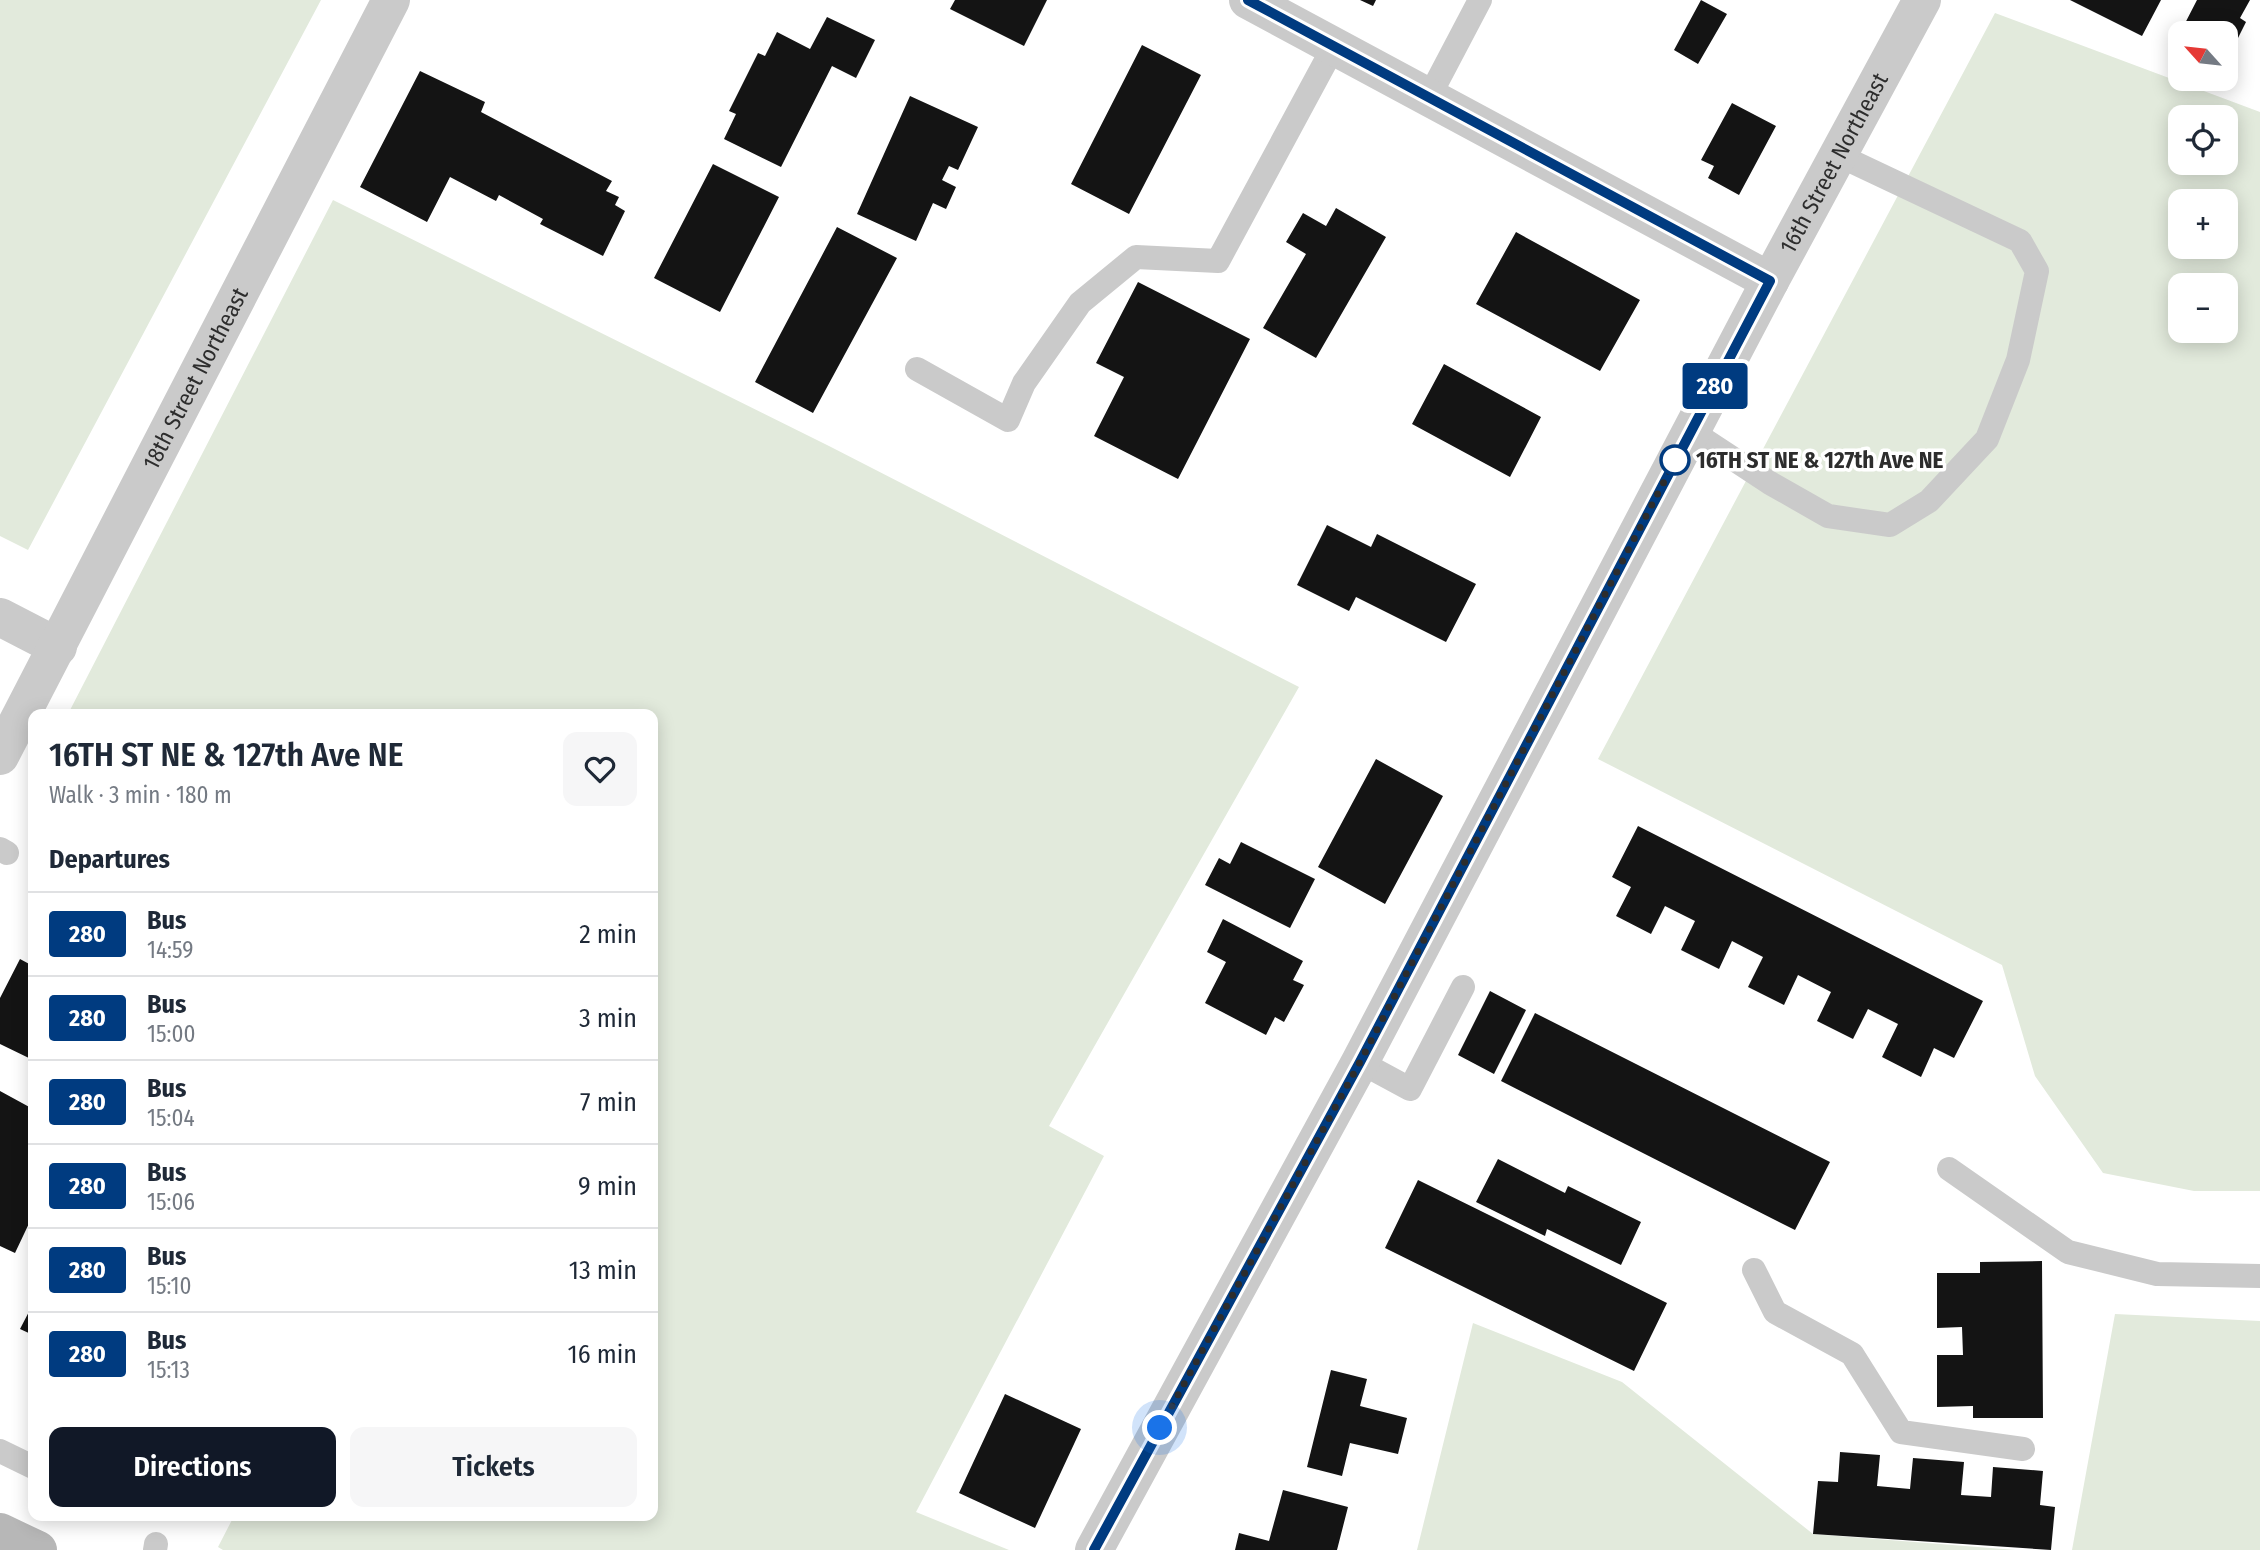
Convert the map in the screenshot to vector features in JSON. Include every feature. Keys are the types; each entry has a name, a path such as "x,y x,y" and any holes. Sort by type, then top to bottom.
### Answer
{"main road":[{"path":"0,1532 38,1550"}],"street":[{"name":"18th Street Northeast","path":"0,756 391,0"},
{"path":"1248,0 1770,281"},
{"name":"16th Street Northeast","path":"1094,1550 1360,1062 1770,281 1922,0"},
{"path":"0,617 58,647"}],"lane":[{"path":"1429,97 1480,0"},
{"path":"917,369 1008,420 1024,383 1080,303 1136,257 1218,261 1334,46"},
{"path":"1691,431 1828,516 1890,525 1929,501 1987,439 2018,360 2037,271 2020,241 1838,155"},
{"path":"1360,1062 1410,1089 1463,987"},
{"path":"1949,1169 2068,1252 2157,1274 2260,1276"},
{"path":"1754,1270 1775,1312 1852,1354 1901,1432 2023,1448"},
{"path":"0,1451 28,1465"}],"shaded area":[{"path":"0,0 321,0 28,550 0,536"},
{"path":"1995,13 2168,78 2168,91 2204,91 2260,112 2260,1191 2194,1191 2103,1173 2035,1076 2002,965 1598,759"},
{"path":"333,200 829,446 1299,687 1049,1126 1104,1156 916,1512 1009,1550 223,1550 218,1547 231,1521 658,1521 658,709 71,709"},
{"path":"2115,1314 2260,1321 2260,1550 2072,1550"},
{"path":"1473,1323 1622,1382 1813,1534 2016,1550 1417,1550"}],"building":[{"path":"955,0 1047,0 1024,46 950,9"},
{"path":"1360,0 1376,0 1373,6"},
{"path":"1701,0 1727,14 1698,64 1674,50"},
{"path":"2070,0 2161,0 2142,36"},
{"path":"2197,0 2250,0 2240,18 2246,22 2238,38 2238,21 2186,21"},
{"path":"827,17 875,40 856,78 832,66 781,167 724,139 736,114 729,111 758,53 765,56 777,32 810,49"},
{"path":"1142,45 1201,75 1129,214 1071,184"},
{"path":"420,71 485,102 481,112 612,181 606,191 619,197 615,205 625,211 603,256 540,224 543,219 499,195 496,201 450,177 427,222 360,187"},
{"path":"910,96 978,127 958,170 949,166 942,180 956,187 946,209 933,203 916,241 857,214"},
{"path":"1732,103 1776,126 1739,195 1708,178 1714,166 1701,160"},
{"path":"713,164 779,197 720,312 654,278"},
{"path":"1336,208 1386,237 1316,358 1263,328 1306,254 1286,242 1303,213 1326,226"},
{"path":"837,227 897,258 813,413 755,382"},
{"path":"1516,232 1640,300 1600,371 1476,304"},
{"path":"1138,282 1250,339 1178,479 1094,436 1124,377 1096,363"},
{"path":"1444,364 1541,417 1510,477 1412,424"},
{"path":"1327,525 1371,547 1377,534 1476,584 1446,642 1356,597 1349,611 1297,585"},
{"path":"1376,759 1443,796 1385,904 1318,867"},
{"path":"1638,826 1983,1001 1954,1058 1934,1048 1921,1077 1882,1057 1898,1024 1868,1009 1853,1039 1817,1021 1831,992 1798,975 1784,1005 1748,987 1763,957 1732,941 1719,969 1681,950 1695,921 1665,906 1651,934 1616,916 1631,887 1612,877"},
{"path":"1241,842 1315,879 1290,928 1205,885 1219,858 1230,864"},
{"path":"1223,919 1303,961 1293,980 1304,985 1284,1022 1275,1017 1266,1035 1205,1003 1226,962 1207,952"},
{"path":"20,959 28,963 28,1058 0,1044 0,998"},
{"path":"1490,991 1526,1010 1494,1074 1458,1055"},
{"path":"1535,1013 1830,1162 1795,1230 1501,1081"},
{"path":"0,1091 28,1106 28,1226 15,1253 0,1246"},
{"path":"1498,1159 1565,1193 1568,1186 1641,1222 1621,1265 1547,1229 1545,1236 1476,1202"},
{"path":"1418,1180 1667,1303 1634,1371 1385,1248"},
{"path":"2042,1261 2043,1418 1973,1418 1973,1406 1937,1407 1937,1355 1963,1355 1962,1327 1937,1328 1937,1273 1980,1273 1980,1262"},
{"path":"28,1314 28,1333 20,1329"},
{"path":"1331,1370 1367,1379 1360,1406 1407,1418 1398,1454 1350,1443 1342,1476 1307,1467"},
{"path":"1005,1394 1081,1429 1035,1528 959,1493"},
{"path":"1840,1452 1880,1455 1877,1486 1910,1489 1913,1458 1964,1462 1961,1495 1991,1497 1993,1467 2043,1471 2040,1505 2055,1507 2051,1550 1813,1534 1818,1481 1838,1482"},
{"path":"1283,1490 1348,1507 1337,1550 1235,1550 1239,1533 1269,1541"}],"bus line":[{"name":"280","path":"1094,1550 1360,1062 1770,281 1248,0"}],"place":[{"name":"16TH ST NE & 127th Ave NE","path":"1675,460"}],"route":[{"path":"1160,1428 1360,1062 1678,455 1675,460"}]}
